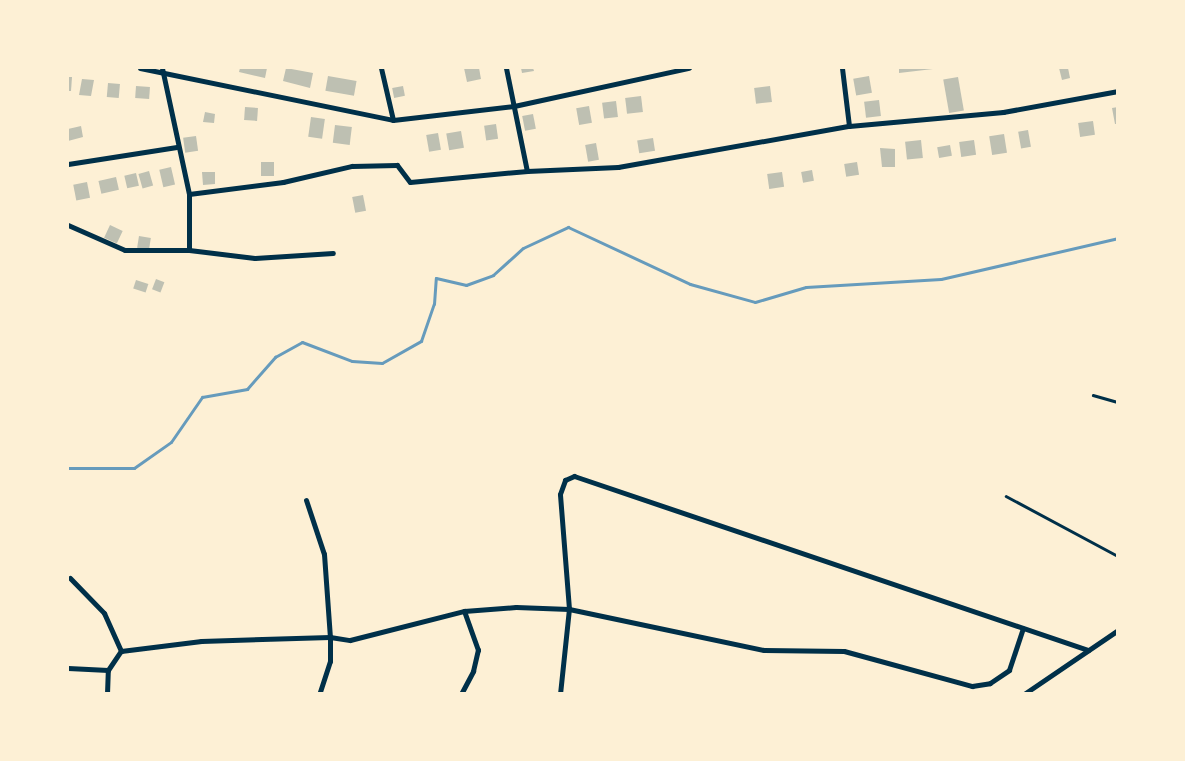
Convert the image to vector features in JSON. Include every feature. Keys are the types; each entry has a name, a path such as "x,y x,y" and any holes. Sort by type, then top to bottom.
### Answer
{"street":[{"path":"140,68 162,69 393,120 514,106 689,68"},
{"path":"381,68 393,120"},
{"path":"506,68 527,171"},
{"path":"842,68 849,126"},
{"path":"162,69 177,147 189,194 190,250"},
{"path":"189,194 283,182 352,166 397,165 410,182 527,171 618,167 849,126 1003,112 1118,91"},
{"path":"68,164 177,147"},
{"path":"68,225 125,250 190,250 255,258 333,253"},
{"path":"560,694 569,608 560,494 565,480 574,476 1088,650"},
{"path":"306,500 324,554 330,661 319,693 326,694"},
{"path":"70,578 104,613 121,651"},
{"path":"107,694 108,670 121,651 201,641 330,637 350,640 464,612 516,607 569,608 764,650 844,651 972,686 990,683 1010,670 1023,628"},
{"path":"461,694 473,671 478,650 464,612"},
{"path":"1024,694 1118,630"},
{"path":"68,668 108,670"}],"lane":[{"path":"1093,395 1118,402"},
{"path":"1006,496 1118,556"}],"building":[{"path":"240,68 267,68 265,78 239,72"},
{"path":"286,68 313,73 310,88 283,81"},
{"path":"464,68 479,68 481,79 467,82"},
{"path":"521,68 533,68 534,71 522,73"},
{"path":"899,68 933,68 933,69 899,73"},
{"path":"1059,68 1068,68 1070,78 1062,80"},
{"path":"328,76 357,81 354,96 325,91"},
{"path":"869,76 872,93 856,96 853,79"},
{"path":"68,77 72,77 71,91 68,91"},
{"path":"958,77 964,110 949,113 943,80"},
{"path":"82,79 94,80 91,96 79,95"},
{"path":"108,83 120,84 119,98 107,97"},
{"path":"136,86 150,87 149,99 135,98"},
{"path":"403,86 405,96 394,98 392,88"},
{"path":"770,86 772,102 756,104 754,88"},
{"path":"641,96 643,112 627,114 625,98"},
{"path":"879,100 881,116 866,118 864,102"},
{"path":"616,101 618,117 604,119 602,103"},
{"path":"589,106 592,123 579,125 576,108"},
{"path":"245,107 258,108 257,121 244,120"},
{"path":"1118,107 1118,124 1115,124 1112,108"},
{"path":"205,112 215,114 214,123 203,122"},
{"path":"533,114 536,129 525,131 522,116"},
{"path":"311,117 325,119 322,139 308,137"},
{"path":"1093,121 1095,135 1080,137 1078,123"},
{"path":"496,124 498,139 486,141 484,126"},
{"path":"335,125 352,127 350,145 333,143"},
{"path":"81,126 83,137 68,141 68,129"},
{"path":"1028,130 1031,147 1021,148 1018,132"},
{"path":"461,131 464,148 449,150 446,134"},
{"path":"438,133 441,150 429,152 426,135"},
{"path":"1004,134 1007,153 992,155 989,136"},
{"path":"196,136 198,151 185,153 183,138"},
{"path":"653,138 655,151 639,153 637,141"},
{"path":"921,140 923,158 907,160 905,142"},
{"path":"974,140 976,155 961,157 959,142"},
{"path":"596,143 599,160 588,162 585,145"},
{"path":"950,145 952,156 939,158 937,147"},
{"path":"880,148 895,149 895,167 882,167"},
{"path":"261,162 274,162 274,176 261,176"},
{"path":"857,162 859,175 846,177 844,164"},
{"path":"171,167 175,185 163,187 159,170"},
{"path":"812,170 814,181 803,183 801,172"},
{"path":"149,171 153,185 143,188 138,174"},
{"path":"202,172 215,172 215,184 203,185"},
{"path":"782,172 784,187 769,189 767,174"},
{"path":"136,173 139,186 127,188 124,176"},
{"path":"116,177 119,190 101,194 98,181"},
{"path":"87,182 90,198 76,200 73,185"},
{"path":"363,195 366,211 355,213 352,197"},
{"path":"110,225 123,231 117,244 104,238"},
{"path":"139,236 151,238 149,250 137,248"},
{"path":"156,279 164,282 160,292 152,289"},
{"path":"136,280 148,284 146,293 133,289"}],"waterway":[{"path":"68,468 134,468 171,442 202,397 247,389 275,357 302,342 352,361 382,363 421,341 434,304 436,278 466,285 493,275 523,248 568,227 690,284 755,302 806,287 941,279 1118,238"}]}
